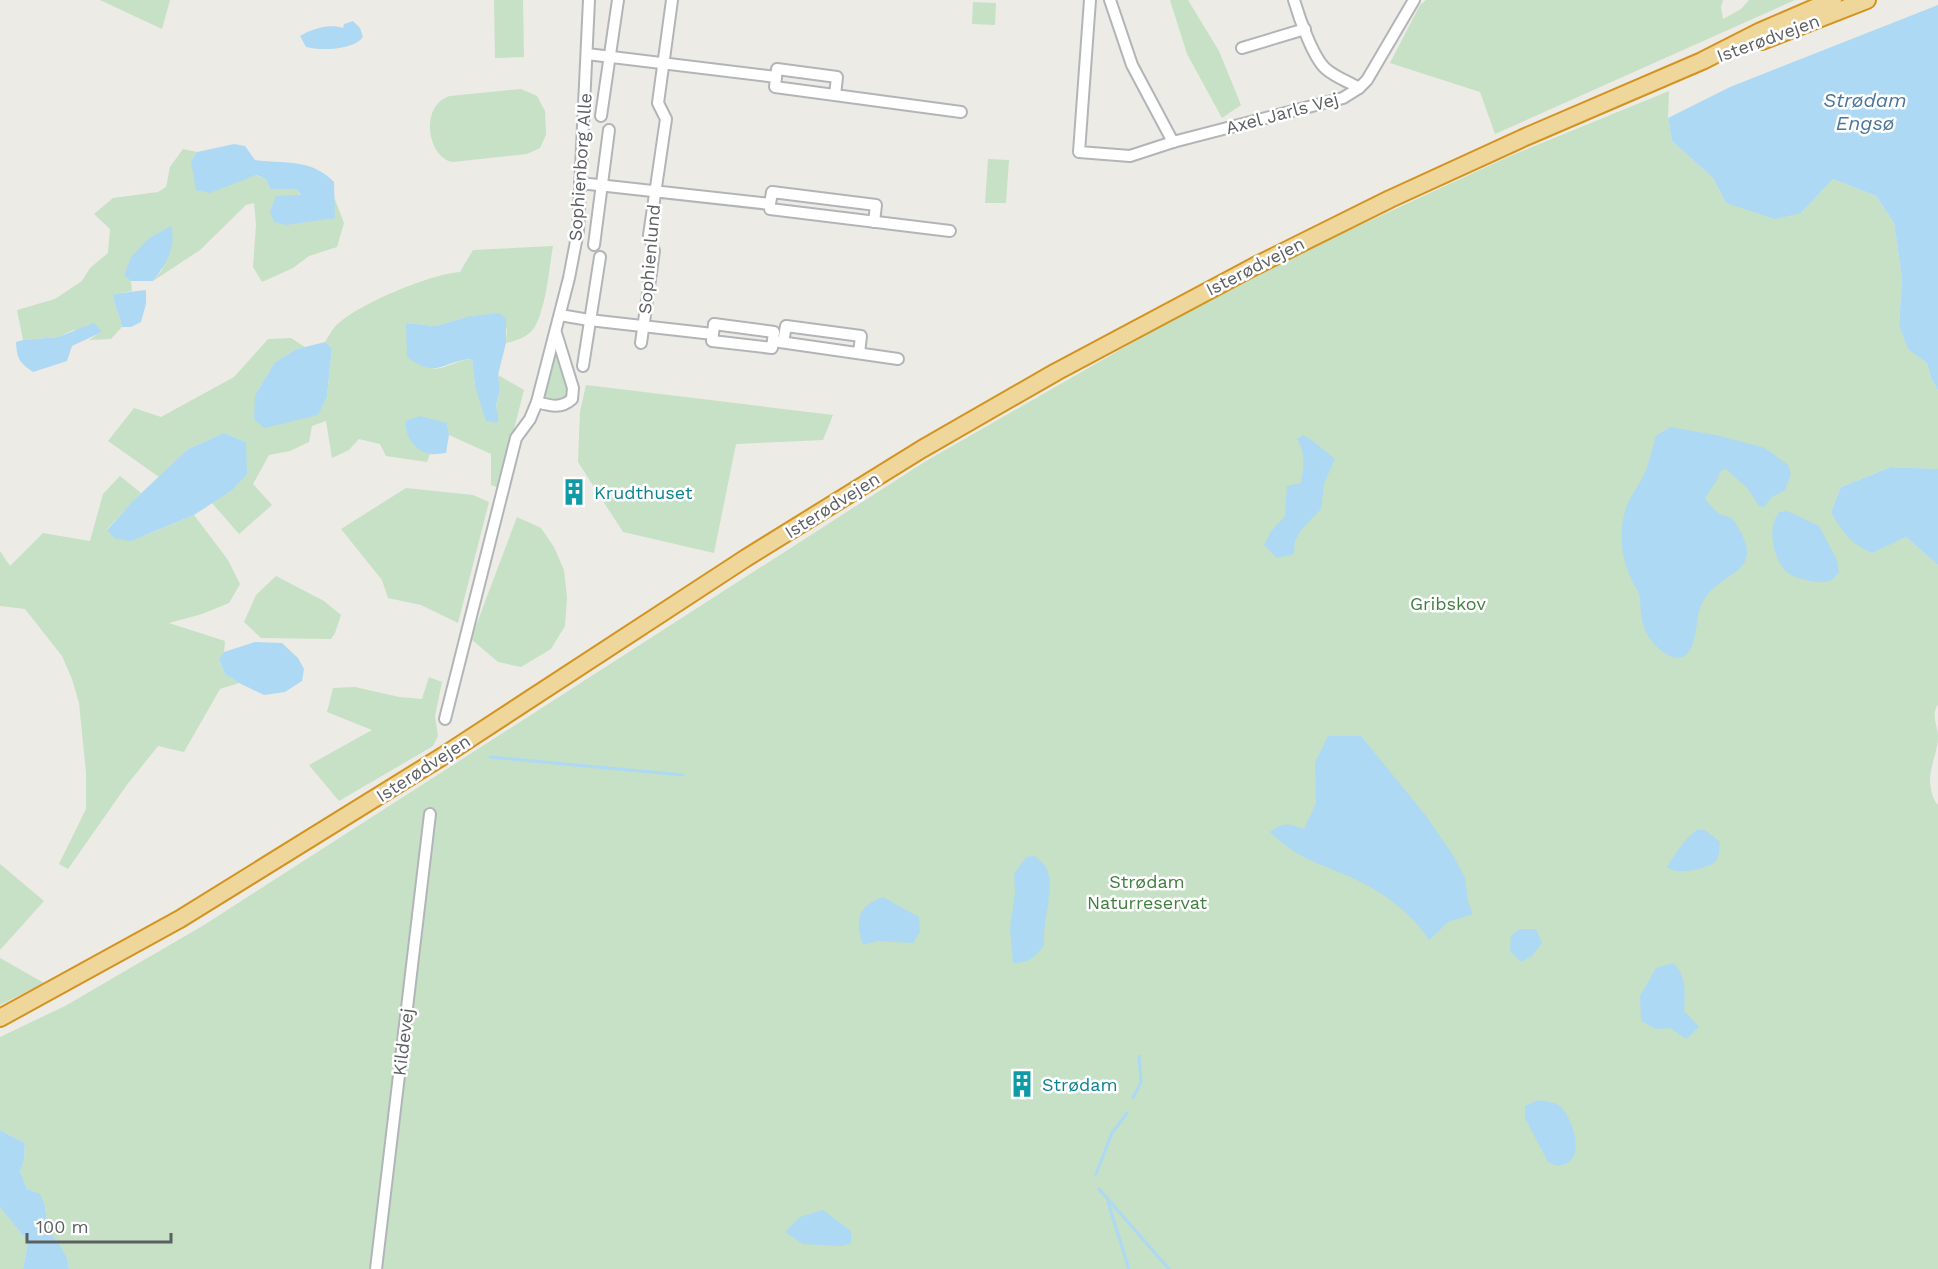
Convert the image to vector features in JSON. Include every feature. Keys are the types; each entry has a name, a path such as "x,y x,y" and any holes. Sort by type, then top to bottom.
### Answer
{"highway":[{"path":"1761,31 1814,0"},
{"name":"Isterødvejen","path":"0,1018 190,914 428,765 746,558 922,449 1056,372 1255,266 1390,199 1523,138 1702,61 1761,31 1833,0"},
{"name":"Isterødvejen","path":"1702,61 1796,30 1867,0"}],"street":[{"name":"Sophienborg Alle","path":"445,719 516,438 530,419 537,402 556,333 578,231 589,0"},
{"path":"601,116 618,0"},
{"name":"Sophienlund","path":"641,343 654,251 649,235 666,119 658,104 672,0"},
{"name":"Axel Jarls Vej","path":"1090,0 1079,152 1130,156 1173,142 1343,98 1367,80 1414,0"},
{"path":"1110,0 1132,65 1173,142"},
{"path":"1294,0 1319,62 1327,70 1359,88"},
{"path":"1242,48 1305,29"},
{"path":"587,54 776,77"},
{"path":"835,95 837,77 777,69 775,87 961,112"},
{"path":"594,245 609,130"},
{"name":"Sophienlund","path":"580,183 770,204 770,209 950,231"},
{"path":"770,204 772,192 876,205 874,222"},
{"path":"583,366 600,256"},
{"name":"Sophienlund","path":"560,315 713,334"},
{"name":"Sophienlund","path":"714,324 774,332 778,342 772,348 712,341 714,324"},
{"path":"778,342 786,326 861,336 859,353"},
{"name":"Sophienborg Alle","path":"537,402 552,406 563,405 572,399 573,388 556,333"},
{"name":"Sophienlund","path":"778,342 898,359"},
{"name":"Kildevej","path":"376,1269 430,814"}],"green space":[{"path":"100,0 170,0 162,29"},
{"path":"494,0 523,0 524,57 495,58"},
{"path":"1170,0 1188,0 1219,51 1241,105 1222,118 1187,54"},
{"path":"1426,0 1723,0 1721,7 1723,19 1741,9 1749,0 1795,0 1495,134 1480,92 1390,63 1420,5"},
{"path":"973,2 996,3 995,25 972,24"},
{"path":"521,89 537,96 545,111 546,135 540,148 527,154 453,162 444,158 437,151 432,142 430,120 440,101 450,96"},
{"path":"1669,91 1668,118 1672,141 1713,178 1726,203 1801,213 1833,179 1876,196 1894,223 1902,278 1899,325 1909,349 1927,363 1938,391 1938,469 1891,467 1841,487 1831,512 1872,552 1906,537 1938,565 1938,704 1935,715 1938,735 1930,778 1934,800 1938,805 1938,1269 69,1269 67,1258 59,1243 48,1231 45,1206 27,1189 20,1171 24,1161 25,1143 0,1130 0,1037 65,1006 204,925 926,461 1165,324 1300,253 1510,156"},
{"path":"183,149 197,152 191,161 243,179 255,175 266,179 270,189 296,189 301,196 276,196 334,213 334,197 344,223 337,247 309,256 293,268 262,282 253,267 256,225 254,203 246,205 200,250 153,281 162,270 171,227 149,238 124,276 131,281 132,291 113,294 122,327 111,339 89,340 101,332 73,330 58,337 23,340 17,310 55,299 82,281 90,268 108,253 110,229 94,214 113,198 158,192 166,187 170,167"},
{"path":"988,159 1009,160 1006,203 985,203"},
{"path":"553,246 538,320 534,328 522,338 506,343 507,329 466,317 436,326 406,323 434,369 472,359 475,386 498,414 496,407 500,389 498,375 524,390 499,488 491,485 491,454 449,435 447,423 414,444 430,454 427,462 386,456 380,444 359,439 349,450 332,458 326,421 312,426 309,442 290,451 269,455 253,484 272,505 239,534 212,503 231,491 246,442 224,433 188,449 159,477 108,441 134,408 161,417 234,377 268,339 291,338 305,347 275,362 255,395 255,419 327,396 332,348 325,342 335,327 349,315 415,284 460,272 473,250"},
{"path":"558,348 569,389 568,396 564,400 550,401 545,391"},
{"path":"586,385 833,415 823,440 736,444 714,553 623,532 578,462 580,412"},
{"path":"120,476 141,493 107,529 114,538 146,535 194,515 228,560 240,584 229,603 202,614 169,623 225,641 224,652 219,661 225,674 239,683 220,689 184,752 158,746 126,786 68,869 59,864 86,809 86,772 79,703 62,656 25,609 0,606 0,551 10,566 43,533 90,541 103,494"},
{"path":"406,488 473,495 489,502 458,623 421,605 388,598 382,580 341,529"},
{"path":"517,517 541,528 554,547 564,570 567,597 565,626 551,649 521,667 498,662 471,639"},
{"path":"276,576 324,601 341,615 331,639 261,638 244,622 256,595"},
{"path":"429,677 442,682 435,716 438,736 433,746 339,801 309,765 372,730 327,712 333,688 355,687 399,697 422,699"},
{"path":"0,864 44,901 0,950"},
{"path":"0,958 44,983 0,1005"},
{"path":"0,1207 28,1242 23,1269 0,1269"}],"water":[{"name":"Strødam Engsø","path":"1938,5 1938,391 1927,363 1908,349 1899,325 1902,278 1894,223 1876,196 1833,179 1801,213 1775,219 1726,203 1713,178 1672,141 1668,118 1730,87"},
{"path":"353,21 360,28 363,37 345,47 320,49 306,47 300,36 321,28 332,26 343,28 344,24"},
{"path":"234,144 245,146 255,160 307,166 325,174 334,182 335,218 286,225 274,222 270,212 276,196 301,195 296,189 270,189 266,179 256,175 210,193 196,190 191,161 197,152"},
{"path":"171,226 171,248 166,262 153,281 131,281 124,276 131,257 149,238"},
{"path":"146,290 146,304 141,322 131,327 122,327 113,294"},
{"path":"499,313 506,318 506,343 498,375 500,389 496,406 498,423 486,421 475,386 472,359 433,368 417,364 407,357 406,323 436,326 466,317"},
{"path":"94,323 102,332 72,346 67,361 33,372 20,360 16,342 58,337"},
{"path":"325,342 332,348 327,396 318,415 264,428 254,419 255,395 275,362 297,349"},
{"path":"420,416 447,423 449,435 446,453 425,453 412,442 407,432 406,421"},
{"path":"1670,427 1716,435 1765,448 1788,465 1791,474 1785,490 1772,497 1764,507 1759,506 1748,489 1726,469 1720,471 1716,482 1705,498 1716,511 1732,518 1744,538 1747,553 1744,564 1714,588 1704,600 1691,647 1684,656 1676,658 1657,647 1645,629 1640,596 1623,554 1622,537 1626,506 1644,475 1656,436"},
{"path":"224,433 246,442 247,474 231,491 194,515 131,541 114,538 107,530 133,501 188,449"},
{"path":"1303,435 1335,459 1324,484 1321,509 1302,529 1295,541 1294,554 1277,558 1264,545 1272,530 1285,516 1287,486 1301,483 1304,460 1297,439"},
{"path":"1891,467 1938,469 1938,565 1906,537 1872,553 1858,546 1848,537 1831,512 1841,487"},
{"path":"1787,511 1819,526 1837,560 1839,572 1832,580 1819,582 1802,579 1788,573 1780,564 1773,544 1772,531 1779,512"},
{"path":"255,642 282,643 298,658 304,669 302,681 285,692 264,695 225,674 219,660 224,652"},
{"path":"1328,736 1361,736 1426,816 1453,855 1465,878 1468,902 1473,914 1448,922 1429,940 1400,907 1382,894 1363,883 1303,857 1270,832 1287,824 1304,829 1316,803 1315,763"},
{"path":"1697,830 1705,830 1720,842 1716,861 1706,867 1692,870 1671,870 1667,867 1684,842"},
{"path":"1035,856 1045,866 1050,884 1044,945 1031,959 1013,963 1010,929 1015,892 1014,874 1026,857"},
{"path":"883,897 919,917 920,932 913,943 877,941 863,945 859,929 860,915 868,905"},
{"path":"1520,929 1536,929 1542,943 1532,956 1521,962 1510,951 1511,935"},
{"path":"1673,963 1683,979 1684,1011 1699,1027 1686,1039 1670,1028 1656,1029 1641,1021 1640,996 1656,968"},
{"path":"1539,1100 1559,1105 1573,1128 1575,1154 1565,1164 1556,1165 1548,1162 1525,1118 1525,1106"},
{"path":"0,1130 25,1143 24,1161 20,1171 27,1189 40,1194 45,1206 48,1231 59,1243 67,1258 69,1269 23,1269 28,1242 0,1207"},
{"path":"823,1210 851,1231 851,1243 841,1246 803,1244 785,1232 800,1217"}],"waterway":[{"path":"490,757 683,775"},
{"path":"1133,1098 1141,1082 1139,1056"},
{"path":"1096,1174 1112,1133 1127,1113"},
{"path":"1099,1189 1169,1269"},
{"path":"1108,1202 1129,1269"}],"place":[{"name":"Krudthuset","path":"574,492"},
{"name":"Strødam","path":"1022,1084"}],"park label":[{"name":"Gribskov","path":"1448,603"},
{"name":"Strødam Naturreservat","path":"1147,891"}]}
